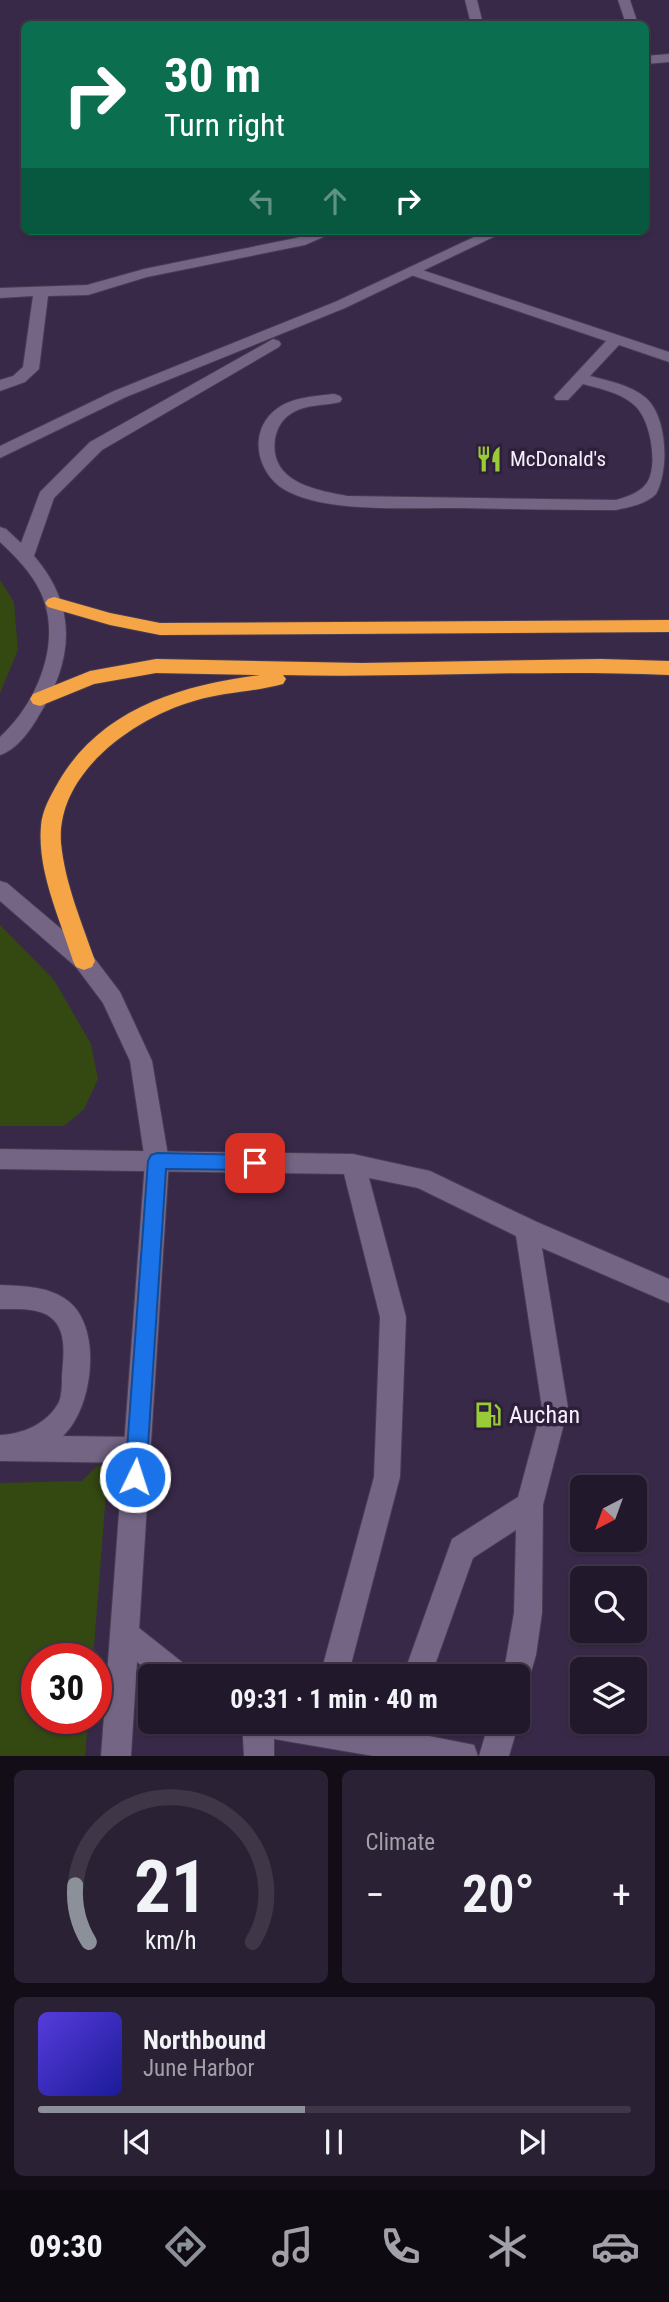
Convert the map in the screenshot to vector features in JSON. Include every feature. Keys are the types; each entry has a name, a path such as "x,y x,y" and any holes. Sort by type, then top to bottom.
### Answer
{"highway":[{"path":"54,603 110,619 160,629 669,626"},
{"path":"40,699 90,678 156,666 362,670 601,666 669,669"},
{"path":"84,961 52,856 51,824 61,795 78,767 101,741 130,719 164,701 230,684 362,670"}],"street":[{"path":"471,0 476,21"},
{"path":"624,0 631,21"},
{"path":"649,60 669,58"},
{"path":"0,293 88,290 144,273 300,242 319,235"},
{"path":"0,453 120,394 340,305 490,235"},
{"path":"413,271 669,357"},
{"path":"0,386 19,379 31,369 41,292"},
{"path":"26,555 46,496 96,446 340,305"},
{"path":"562,397 615,340"},
{"path":"334,399 306,402 278,416 265,441 268,460 284,482 307,493 347,501 616,505 636,501 650,491 659,477 662,460 652,415 629,395 579,378"},
{"path":"0,533 26,555 54,603 58,633 53,666 40,699 0,748"},
{"path":"0,889 84,961 112,998 141,1060 157,1161 116,1756"},
{"path":"0,1159 354,1164 422,1178 528,1230 669,1291"},
{"path":"337,1664 387,1477 393,1317 354,1164"},
{"path":"520,1664 531,1562 529,1505 555,1408 528,1230"},
{"path":"0,1297 34,1299 54,1305 68,1318 78,1338 73,1403 61,1422 48,1434 5,1448"},
{"path":"5,1448 137,1450"},
{"path":"421,1664 462,1549 529,1505"},
{"path":"124,1634 162,1664"},
{"path":"258,1734 259,1756"},
{"path":"410,1734 463,1756"},
{"path":"495,1756 501,1734"}],"shaded area":[{"path":"0,0 669,0 669,1756 0,1756"}],"green space":[{"path":"0,580 14,602 18,650 0,693"},
{"path":"0,925 54,980 91,1044 98,1079 84,1109 64,1126 0,1126"},
{"path":"98,1465 108,1468 94,1643 21,1643 21,1734 87,1734 85,1756 0,1756 0,1483 82,1481"}],"place":[{"name":"McDonald's","path":"489,459"},
{"name":"Auchan","path":"488,1415"}],"route":[{"path":"135,1477 157,1161 255,1163"}]}
